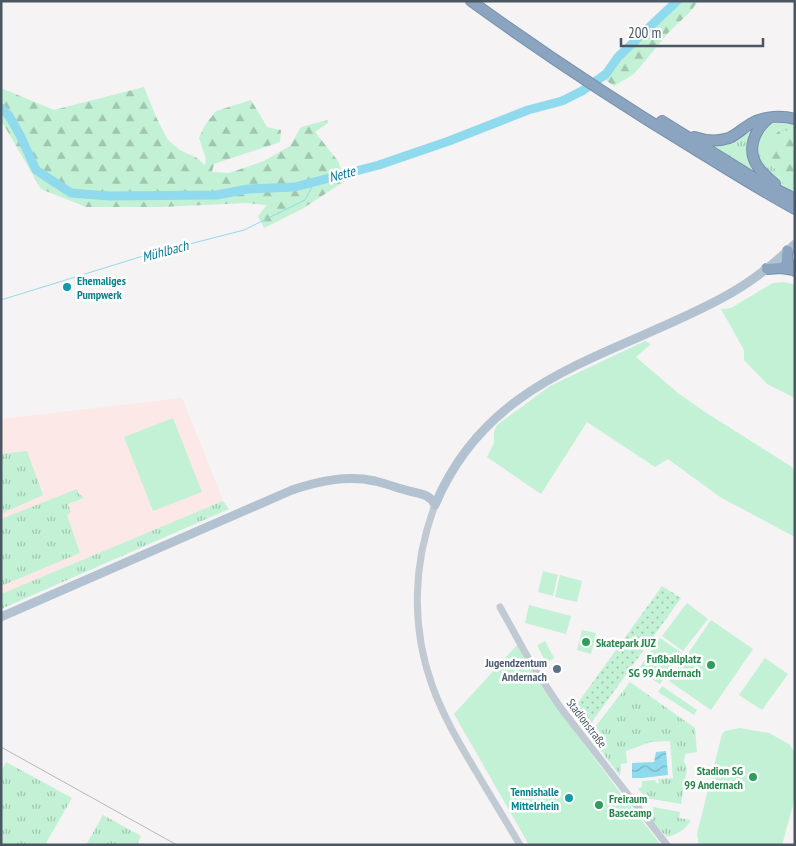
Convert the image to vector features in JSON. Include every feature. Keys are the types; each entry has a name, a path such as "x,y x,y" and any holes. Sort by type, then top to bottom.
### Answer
{"highway":[{"path":"470,1 751,184 795,209"},
{"path":"481,1 577,71"},
{"path":"621,100 681,133 754,178 792,197"},
{"path":"681,133 704,140 720,140 737,134 753,122 785,116 795,119"},
{"path":"770,118 762,124 754,137 753,157 765,176 792,197"},
{"path":"767,268 794,267 791,248"}],"main road":[{"path":"435,505 455,465 475,438 491,421 514,402 574,366 707,306 745,285 791,248"},
{"path":"1,617 312,483 340,479 362,479 422,494 431,499 435,505"},
{"path":"422,494 432,492 444,484"},
{"path":"408,491 435,505"}],"street":[{"path":"435,505 426,530 417,589 418,622 424,660 436,697 456,737 520,845"},
{"name":"Stadionstraße","path":"500,607 531,663 560,707 667,845"}],"shaded area":[{"path":"182,398 223,501 1,594 1,419"}],"green space":[{"path":"671,1 698,1 634,74 614,86 600,76 635,34 663,11"},
{"path":"144,87 168,140 180,150 197,158 205,165 206,159 199,138 205,125 216,111 251,100 267,127 281,130 280,142 214,164 212,172 229,173 264,161 290,146 301,127 328,120 328,123 315,132 338,161 345,181 302,209 264,228 258,216 267,205 247,203 160,207 86,207 41,189 4,125 1,123 1,88 54,110"},
{"path":"764,119 751,137 761,176 707,144"},
{"path":"780,120 795,123 795,128 788,131 770,160 787,189 760,166 754,145 768,125"},
{"path":"795,128 795,194 787,189 770,160 766,143 780,130 788,131"},
{"path":"785,282 795,285 795,398 767,384 744,360 744,350 721,309 731,308 773,283"},
{"path":"645,341 651,344 636,357 678,393 795,469 795,537 720,497 668,459 655,467 587,422 541,494 487,457 494,443 494,431 497,425 550,386"},
{"path":"173,418 202,492 153,511 124,437"},
{"path":"27,451 43,495 1,514 1,454"},
{"path":"77,489 78,493 84,498 68,504 71,512 67,515 80,553 1,586 1,519"},
{"path":"223,501 229,509 1,609 1,594"},
{"path":"543,571 558,575 553,596 538,592"},
{"path":"560,575 582,581 577,602 555,597"},
{"path":"662,586 681,598 589,726 575,707"},
{"path":"687,603 708,619 683,651 662,636"},
{"path":"529,605 571,616 566,634 525,623"},
{"name":"Fußballplatz SG 99 Andernach","path":"711,620 753,649 711,710 669,681"},
{"name":"Skatepark JUZ","path":"582,630 596,633 591,654 577,650"},
{"path":"660,638 682,653 660,684 638,670"},
{"path":"545,641 554,658 546,663 537,645"},
{"path":"518,644 568,722 661,845 529,845 454,714"},
{"path":"765,658 788,674 762,710 739,695"},
{"path":"630,682 695,728 697,752 685,754 684,761 687,768 681,804 646,798 638,789 642,787 642,781 655,780 656,783 659,783 658,779 673,778 670,741 651,742 626,751 627,763 621,764 620,776 589,735"},
{"path":"662,686 697,710 694,715 658,692"},
{"name":"Stadion SG 99 Andernach","path":"740,728 769,733 789,744 795,753 795,798 782,845 699,845 697,834 722,734 725,731"},
{"path":"6,762 72,798 46,843 48,845 1,845 1,772"},
{"path":"653,807 680,812 679,818 691,820 681,831 667,837 645,813 652,814"},
{"path":"103,815 141,836 137,845 86,845"}],"water":[{"path":"666,751 668,775 632,778 632,763 654,762 656,752"}],"waterway":[{"name":"Nette","path":"1,108 9,116 20,135 36,170 71,193 109,196 217,195 248,189 295,187 379,165 449,141 528,110 562,101 582,91 606,74 618,57 677,1"},
{"name":"Mühlbach","path":"1,300 143,256 244,230 305,200 315,181"}],"railway":[{"path":"1,747 177,845"}],"place":[{"name":"Ehemaliges Pumpwerk","path":"67,287"},
{"name":"Skatepark JUZ","path":"586,642"},
{"name":"Fußballplatz SG 99 Andernach","path":"711,665"},
{"name":"Jugendzentum Andernach","path":"557,669"},
{"name":"Stadion SG 99 Andernach","path":"753,777"},
{"name":"Tennishalle Mittelrhein","path":"569,798"},
{"name":"Freiraum Basecamp","path":"599,805"}]}
